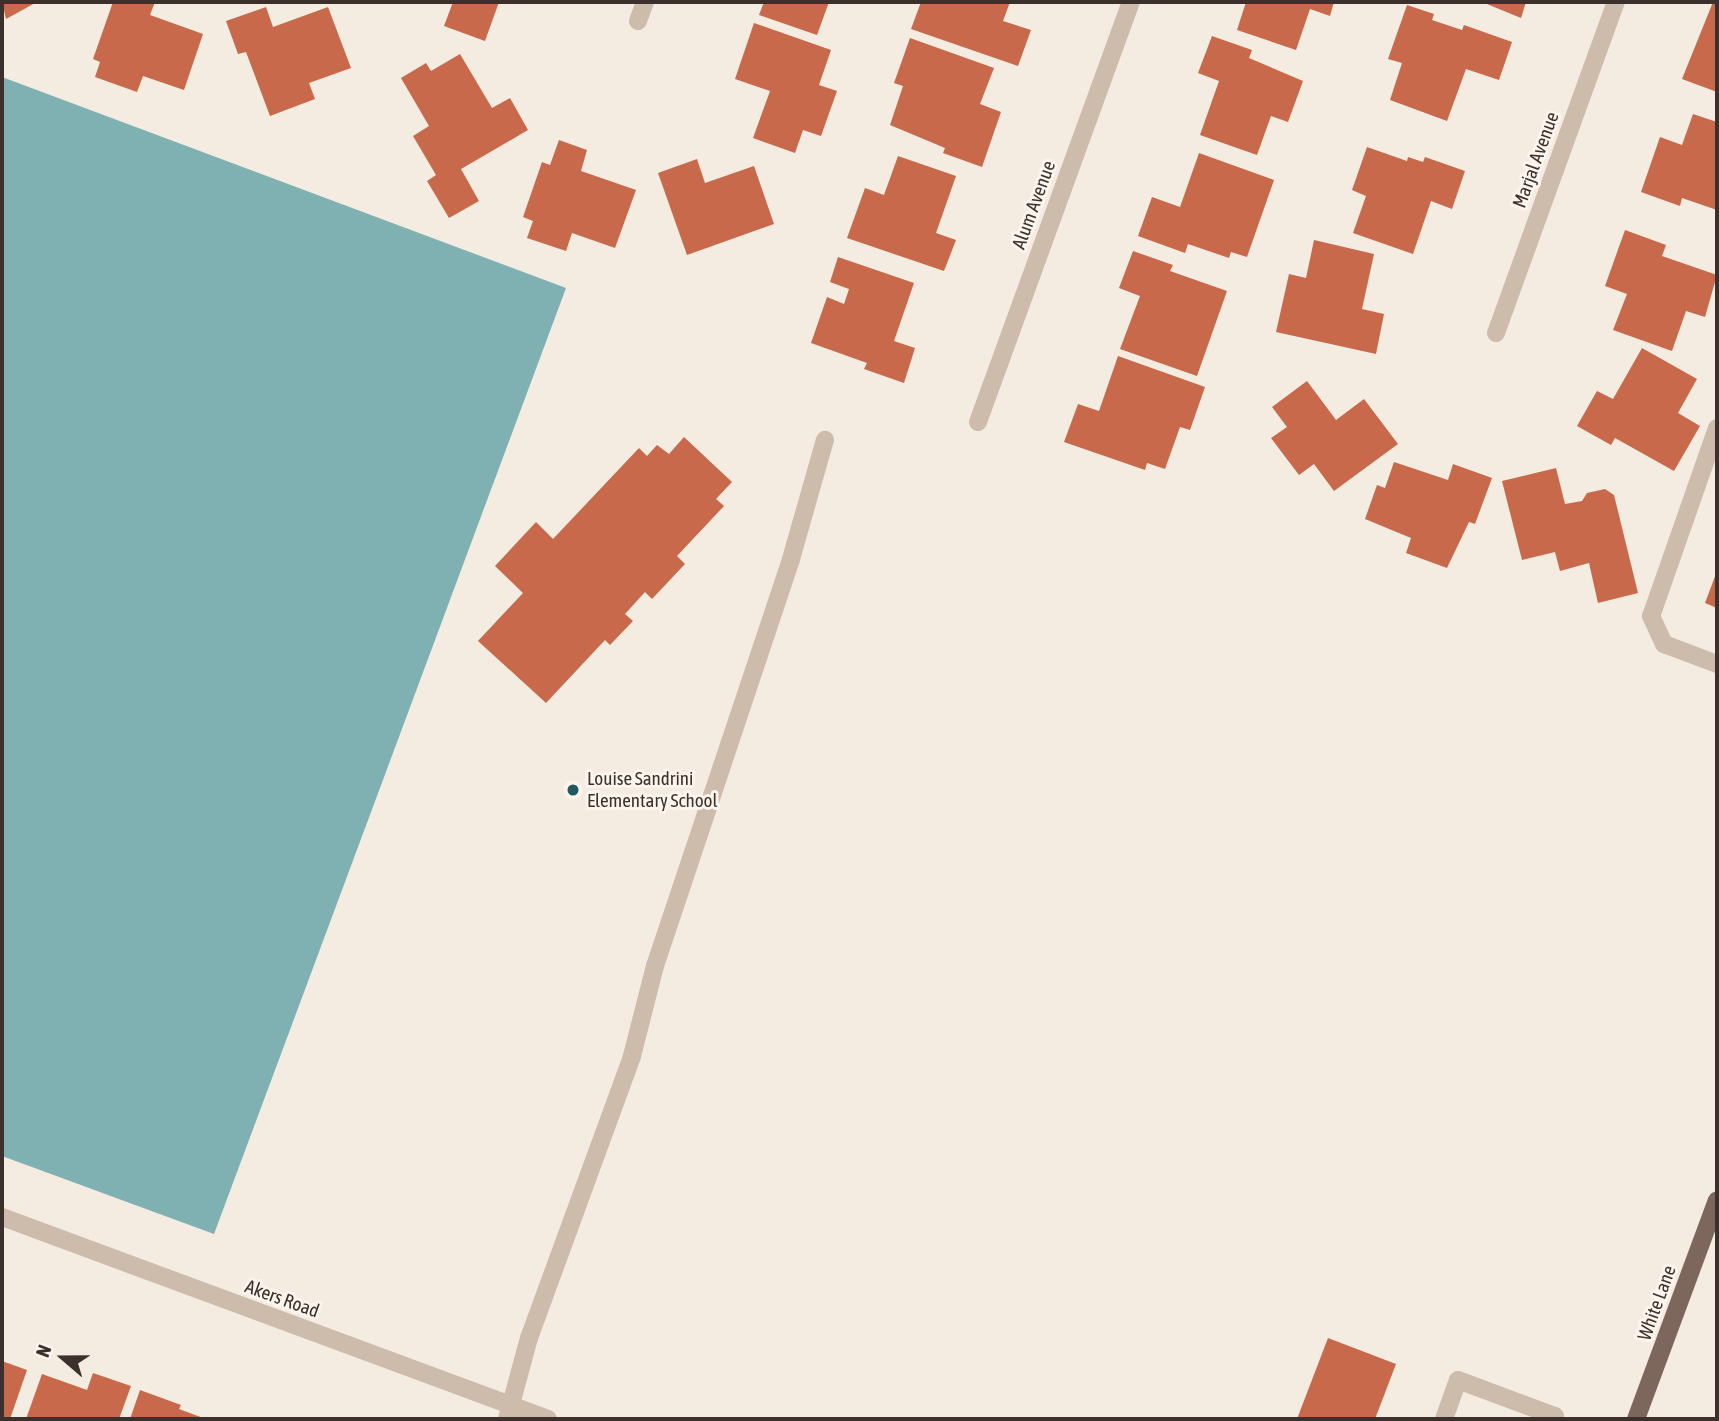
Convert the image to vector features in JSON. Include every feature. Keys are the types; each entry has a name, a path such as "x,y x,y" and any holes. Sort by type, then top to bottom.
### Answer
{"main road":[{"name":"White Lane","path":"1636,1419 1717,1200"}],"street":[{"path":"638,21 645,2"},
{"name":"Alum Avenue","path":"978,422 1131,2"},
{"name":"Marjal Avenue","path":"1496,333 1616,2"},
{"path":"1717,428 1651,616 1664,644 1717,664"},
{"path":"509,1413 529,1339 632,1056 655,966 791,559 825,440"},
{"name":"Akers Road","path":"2,1217 509,1413 548,1419"},
{"path":"1444,1419 1458,1380 1555,1416 1554,1419"}],"water":[{"path":"2,77 566,288 214,1234 2,1156"}],"building":[{"path":"2,2 37,2 6,19"},
{"path":"113,2 155,2 150,15 203,34 184,90 143,76 137,92 95,77 100,62 93,59"},
{"path":"453,2 499,2 485,41 444,26"},
{"path":"764,2 829,2 817,35 759,15"},
{"path":"921,2 1010,2 1003,21 1031,30 1018,66 911,29"},
{"path":"1246,2 1334,2 1330,16 1310,9 1296,50 1237,30"},
{"path":"1482,2 1526,2 1521,18"},
{"path":"1713,2 1717,2 1717,92 1682,79"},
{"path":"1407,5 1434,14 1432,20 1462,30 1464,25 1512,42 1499,80 1466,69 1447,121 1390,100 1402,63 1388,59"},
{"path":"266,7 273,27 328,7 351,68 309,83 315,99 270,116 246,52 238,54 226,21"},
{"path":"754,23 831,50 819,85 837,91 821,136 803,130 795,153 753,138 770,91 735,79"},
{"path":"1212,36 1252,50 1249,58 1303,81 1288,122 1271,116 1257,155 1200,135 1219,81 1198,73"},
{"path":"910,38 994,68 980,104 1001,112 982,167 943,153 945,148 890,125 903,86 894,83"},
{"path":"460,54 492,108 510,98 528,130 461,169 479,201 449,218 427,181 436,175 413,136 429,126 401,78 426,63 431,71"},
{"path":"1693,114 1717,122 1717,210 1682,198 1680,206 1641,192 1660,137 1682,145"},
{"path":"559,140 587,150 581,171 636,190 615,248 572,233 566,251 527,238 533,221 523,217 542,162 550,165"},
{"path":"1367,147 1407,161 1408,157 1423,162 1425,157 1465,171 1452,209 1431,201 1413,254 1353,233 1366,196 1352,190"},
{"path":"1199,153 1274,180 1247,257 1231,252 1229,258 1188,244 1185,253 1138,236 1152,197 1180,207"},
{"path":"898,156 956,176 936,233 956,240 944,271 847,238 865,188 884,195"},
{"path":"697,159 705,183 754,166 774,224 687,255 658,173"},
{"path":"1625,230 1666,245 1662,256 1717,275 1705,317 1686,311 1672,351 1613,330 1627,294 1605,286"},
{"path":"1314,240 1374,254 1362,309 1384,314 1376,354 1276,332 1289,274 1306,278"},
{"path":"1133,251 1173,265 1170,271 1227,291 1197,376 1120,349 1140,296 1119,288"},
{"path":"838,257 914,283 894,341 915,348 904,383 864,369 867,363 811,343 827,297 844,304 849,289 830,282"},
{"path":"1642,348 1697,379 1678,413 1700,426 1674,471 1615,438 1611,445 1577,426 1597,391 1613,399"},
{"path":"1118,356 1205,387 1190,430 1180,427 1165,469 1147,463 1145,470 1064,442 1078,404 1099,411"},
{"path":"1307,381 1336,420 1364,399 1398,444 1334,491 1314,464 1299,475 1271,438 1287,427 1272,407"},
{"path":"684,437 732,482 716,499 724,506 677,556 685,564 652,599 645,592 625,614 633,621 610,645 605,640 546,703 478,641 523,593 495,566 536,522 553,539 639,448 647,456 657,445 669,454"},
{"path":"1394,462 1448,480 1453,464 1492,478 1475,524 1469,522 1447,568 1406,553 1411,538 1365,519 1377,485 1385,488"},
{"path":"1556,468 1565,504 1582,501 1587,493 1605,489 1614,495 1638,593 1598,603 1589,563 1560,571 1555,552 1522,560 1502,481"},
{"path":"1717,571 1717,608 1705,603"},
{"path":"1328,1338 1396,1364 1375,1419 1297,1419"},
{"path":"2,1361 27,1370 10,1419 2,1419"},
{"path":"93,1373 131,1386 119,1419 26,1419 42,1374 87,1390"},
{"path":"140,1390 181,1405 179,1409 206,1419 130,1419"}],"place":[{"name":"Louise Sandrini Elementary School","path":"573,790"}]}
